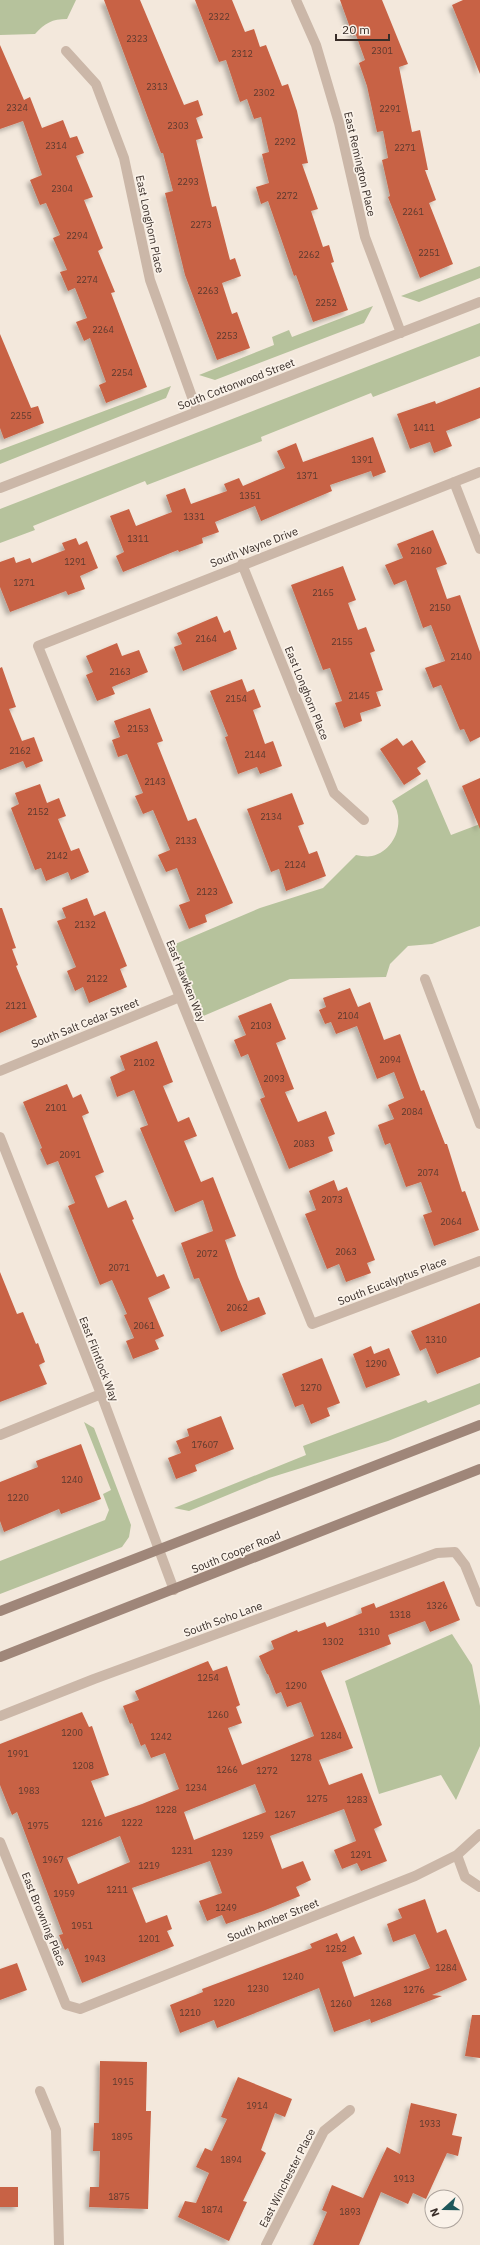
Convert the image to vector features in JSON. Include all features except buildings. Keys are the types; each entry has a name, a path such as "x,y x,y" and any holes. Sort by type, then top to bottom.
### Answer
{"main road":[{"path":"0,1611 480,1425"},
{"name":"South Cooper Road","path":"0,1657 480,1469"}],"street":[{"name":"East Remington Place","path":"296,0 316,45 338,123 365,237 401,334"},
{"name":"East Longhorn Place","path":"66,51 96,84 124,158 150,280 197,411"},
{"name":"South Cottonwood Street","path":"0,488 197,411 401,334 480,302"},
{"name":"South Wayne Drive","path":"38,646 242,564 480,472"},
{"path":"454,482 480,549"},
{"name":"East Longhorn Place","path":"242,564 334,793 364,820"},
{"name":"East Hawken Way","path":"38,646 312,1324"},
{"path":"424,979 480,1124"},
{"name":"South Salt Cedar Street","path":"0,1071 180,997"},
{"name":"East Flintlock Way","path":"0,1138 101,1394 174,1590"},
{"name":"South Eucalyptus Place","path":"312,1324 480,1260"},
{"path":"0,1435 101,1394"},
{"name":"South Soho Lane","path":"0,1716 94,1679 437,1553 455,1552 464,1565 480,1602"},
{"name":"South Amber Street","path":"66,2005 80,2009 415,1876 457,1855 480,1834"},
{"name":"East Browning Place","path":"0,1842 66,2005"},
{"path":"457,1855 465,1877 480,1887"},
{"path":"40,2091 56,2130 59,2245"},
{"name":"East Winchester Place","path":"266,2245 324,2131 350,2110"}],"green space":[{"path":"0,0 76,0 67,19 49,22 35,34 0,35"},
{"path":"480,266 480,278 419,302 401,296"},
{"path":"373,306 364,323 215,380 199,375 274,345 272,337 289,330 292,337"},
{"path":"480,323 480,356 373,397 371,393 261,437 262,441 147,485 145,481 33,526 35,530 0,543 0,509"},
{"path":"171,386 166,398 0,464 0,450"},
{"path":"427,779 451,835 480,824 480,926 432,944 408,946 390,964 386,977 290,979 201,1017 173,945 260,908 323,888 356,855 372,856 380,853 393,841 398,825 396,809 392,801"},
{"path":"480,1383 480,1404 388,1441 269,1478 189,1511 174,1508 306,1455 303,1446 426,1400 428,1403"},
{"path":"84,1422 94,1428 131,1525 129,1537 122,1547 0,1594 0,1561 105,1520 109,1510 103,1494 111,1490"},
{"path":"452,1634 472,1665 480,1706 480,1746 456,1800 441,1775 379,1794 345,1681"}]}
